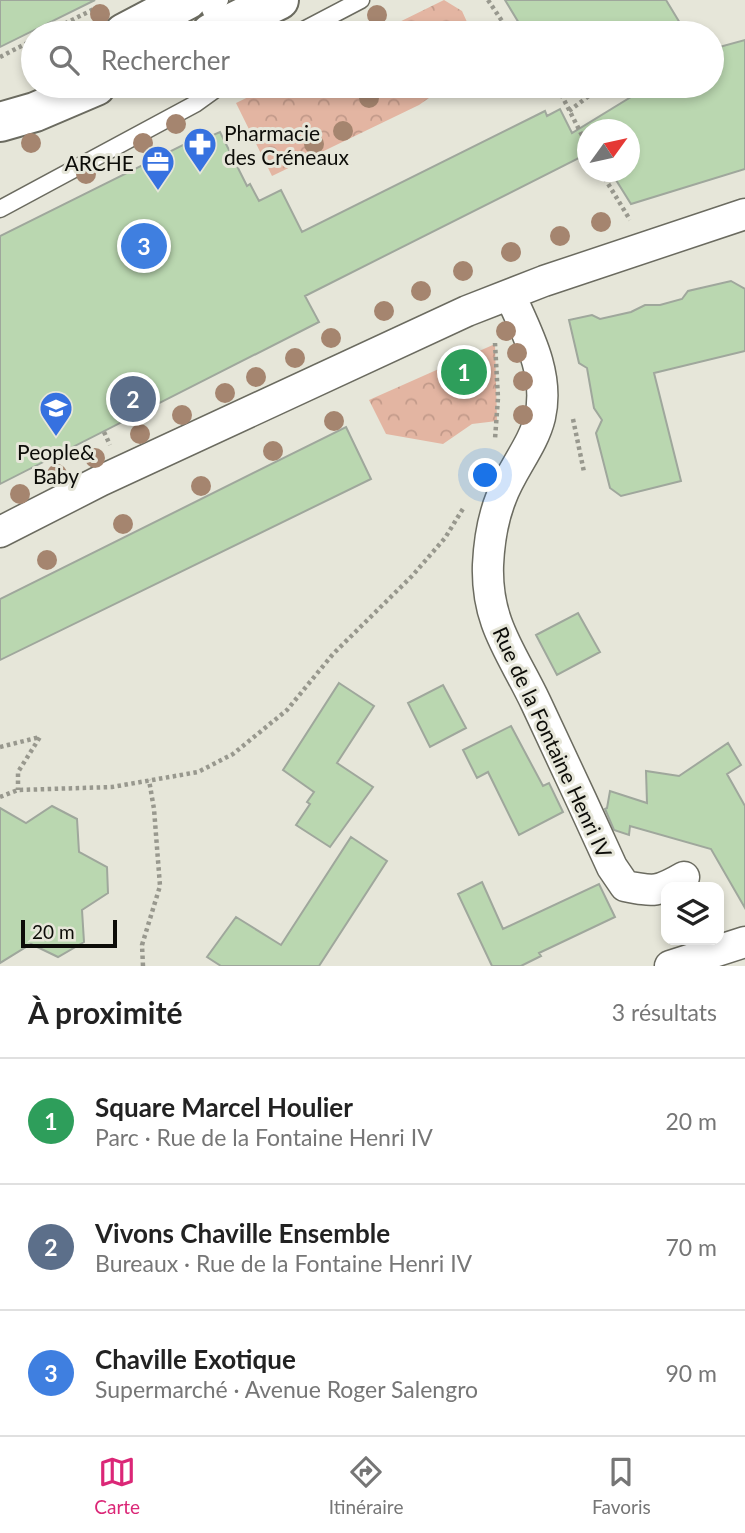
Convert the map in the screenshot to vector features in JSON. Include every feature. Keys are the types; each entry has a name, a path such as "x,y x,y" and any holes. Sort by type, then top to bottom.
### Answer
{"main road":[{"path":"112,19 187,0"},
{"path":"226,21 279,0"},
{"path":"0,104 21,91"},
{"path":"0,122 67,98"}],"street":[{"path":"0,532 100,481 498,300 544,281 745,214"},
{"name":"Rue de la Fontaine Henri IV","path":"498,300 536,352 541,387 541,415 534,435 501,497 494,523 488,566 492,610 497,628 528,685 612,867 625,886 661,890 684,877"},
{"path":"670,966 745,942"}],"lane":[{"path":"321,21 361,0"},
{"path":"0,209 203,98"}],"path":[{"path":"488,0 502,21"},
{"path":"0,57 21,46"},
{"path":"563,98 577,127"},
{"path":"569,111 586,98"},
{"path":"607,182 624,212"},
{"path":"495,440 498,300"},
{"path":"0,797 18,790 112,787 198,772 233,754 287,710 333,654 412,576 445,538 469,497"},
{"path":"0,747 40,737 18,772 18,790"},
{"path":"143,966 142,945 160,886 149,780"}],"green space":[{"path":"444,0 462,11 467,21 401,21"},
{"path":"246,98 429,98 272,176 236,103"},
{"path":"495,344 497,421 472,424 443,444 386,434 369,400"}],"building":[{"path":"0,0 95,0 53,21 21,21 21,37 0,47"},
{"path":"505,0 666,0 679,21 518,21"},
{"path":"745,40 745,169 631,204 617,182 640,182 640,119 595,119 629,98 724,98 724,46"},
{"path":"560,109 572,133 577,130 577,159 305,296 319,322 0,484 0,236 209,132 211,136 220,132 247,186 250,184 259,201 281,190 302,232 545,111 547,116"},
{"path":"731,281 745,289 745,351 654,373 681,481 621,496 610,488 596,433 602,420 594,408 587,368 579,363 569,320 592,315 600,319 631,312 645,305 660,305 682,299 688,291"},
{"path":"346,427 371,479 0,660 0,599"},
{"path":"578,613 600,652 557,675 536,635"},
{"path":"339,683 374,706 337,763 373,787 330,847 296,825 310,804 307,802 314,792 283,770"},
{"path":"443,685 466,728 430,747 408,703"},
{"path":"511,726 543,786 549,783 563,812 519,835 488,772 477,778 463,750"},
{"path":"728,743 741,765 727,774 745,806 745,908 711,849 630,826 629,835 614,830 605,809 610,791 647,803 646,771 679,776"},
{"path":"52,806 77,819 79,852 107,867 108,893 82,910 84,942 58,957 31,944 0,963 0,808 26,823"},
{"path":"351,837 387,861 319,966 221,966 207,957 236,917 281,945"},
{"path":"482,882 503,929 599,884 615,917 539,953 541,956 521,966 492,966 458,894"}],"place":[{"name":"Pharmacie des Créneaux","path":"200,174"},
{"name":"ARCHE","path":"158,192"},
{"name":"Chaville Exotique","path":"144,246"},
{"name":"Square Marcel Houlier","path":"464,372"},
{"name":"Vivons Chaville Ensemble","path":"133,399"},
{"name":"People& Baby","path":"56,438"}]}
